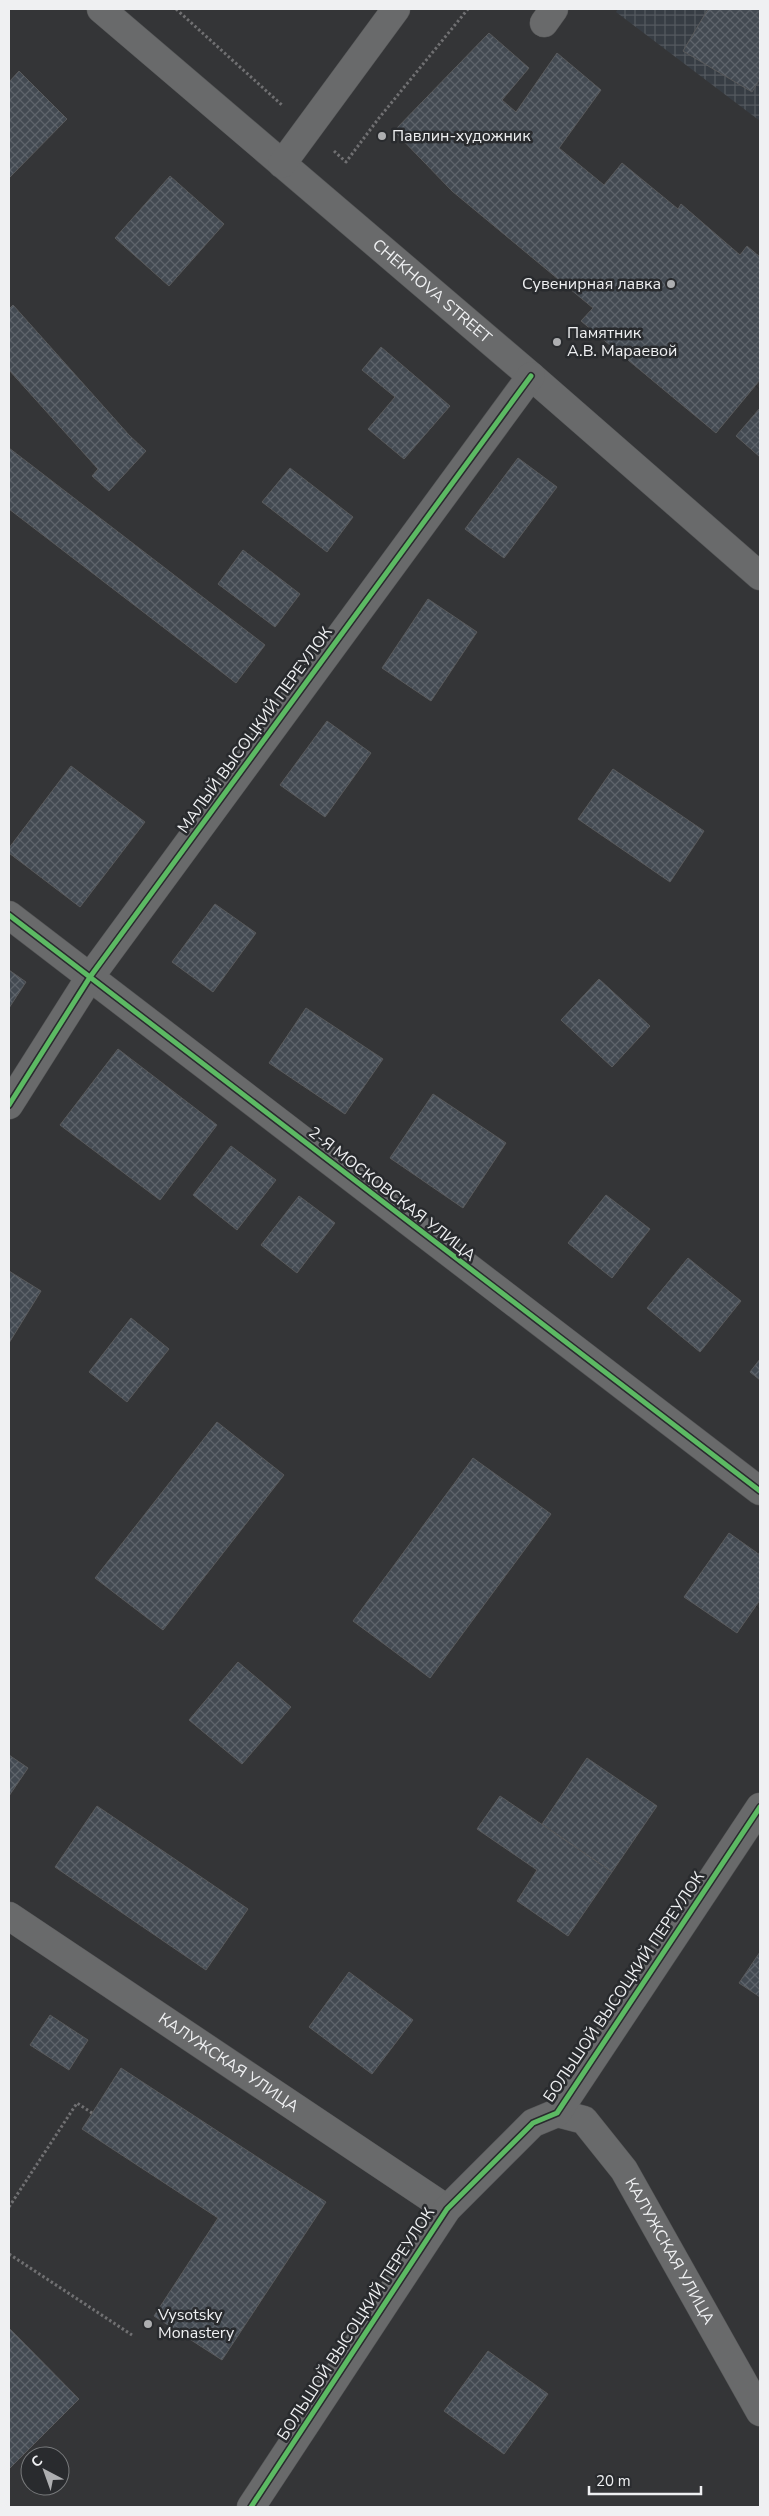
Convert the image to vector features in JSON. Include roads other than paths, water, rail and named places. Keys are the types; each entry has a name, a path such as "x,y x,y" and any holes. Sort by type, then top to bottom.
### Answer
{"street":[{"name":"CHEKHOVA STREET","path":"101,9 531,376 760,576"},
{"path":"282,164 396,9"},
{"name":"МАЛЫЙ ВЫСОЦКИЙ ПЕРЕУЛОК","path":"9,1105 90,977 531,376"},
{"name":"2-Я МОСКОВСКАЯ УЛИЦА","path":"9,915 760,1491"},
{"name":"БОЛЬШОЙ ВЫСОЦКИЙ ПЕРЕУЛОК","path":"251,2507 447,2209 533,2123 558,2113 760,1807"},
{"name":"КАЛУЖСКАЯ УЛИЦА","path":"9,1916 447,2209"},
{"name":"КАЛУЖСКАЯ УЛИЦА","path":"558,2113 584,2120 624,2170 760,2412"}],"place":[{"name":"Павлин-художник","path":"382,136"},
{"name":"Сувенирная лавка","path":"671,284"},
{"name":"Памятник А.В. Мараевой","path":"557,342"},
{"name":"Vysotsky Monastery","path":"148,2324"}]}
